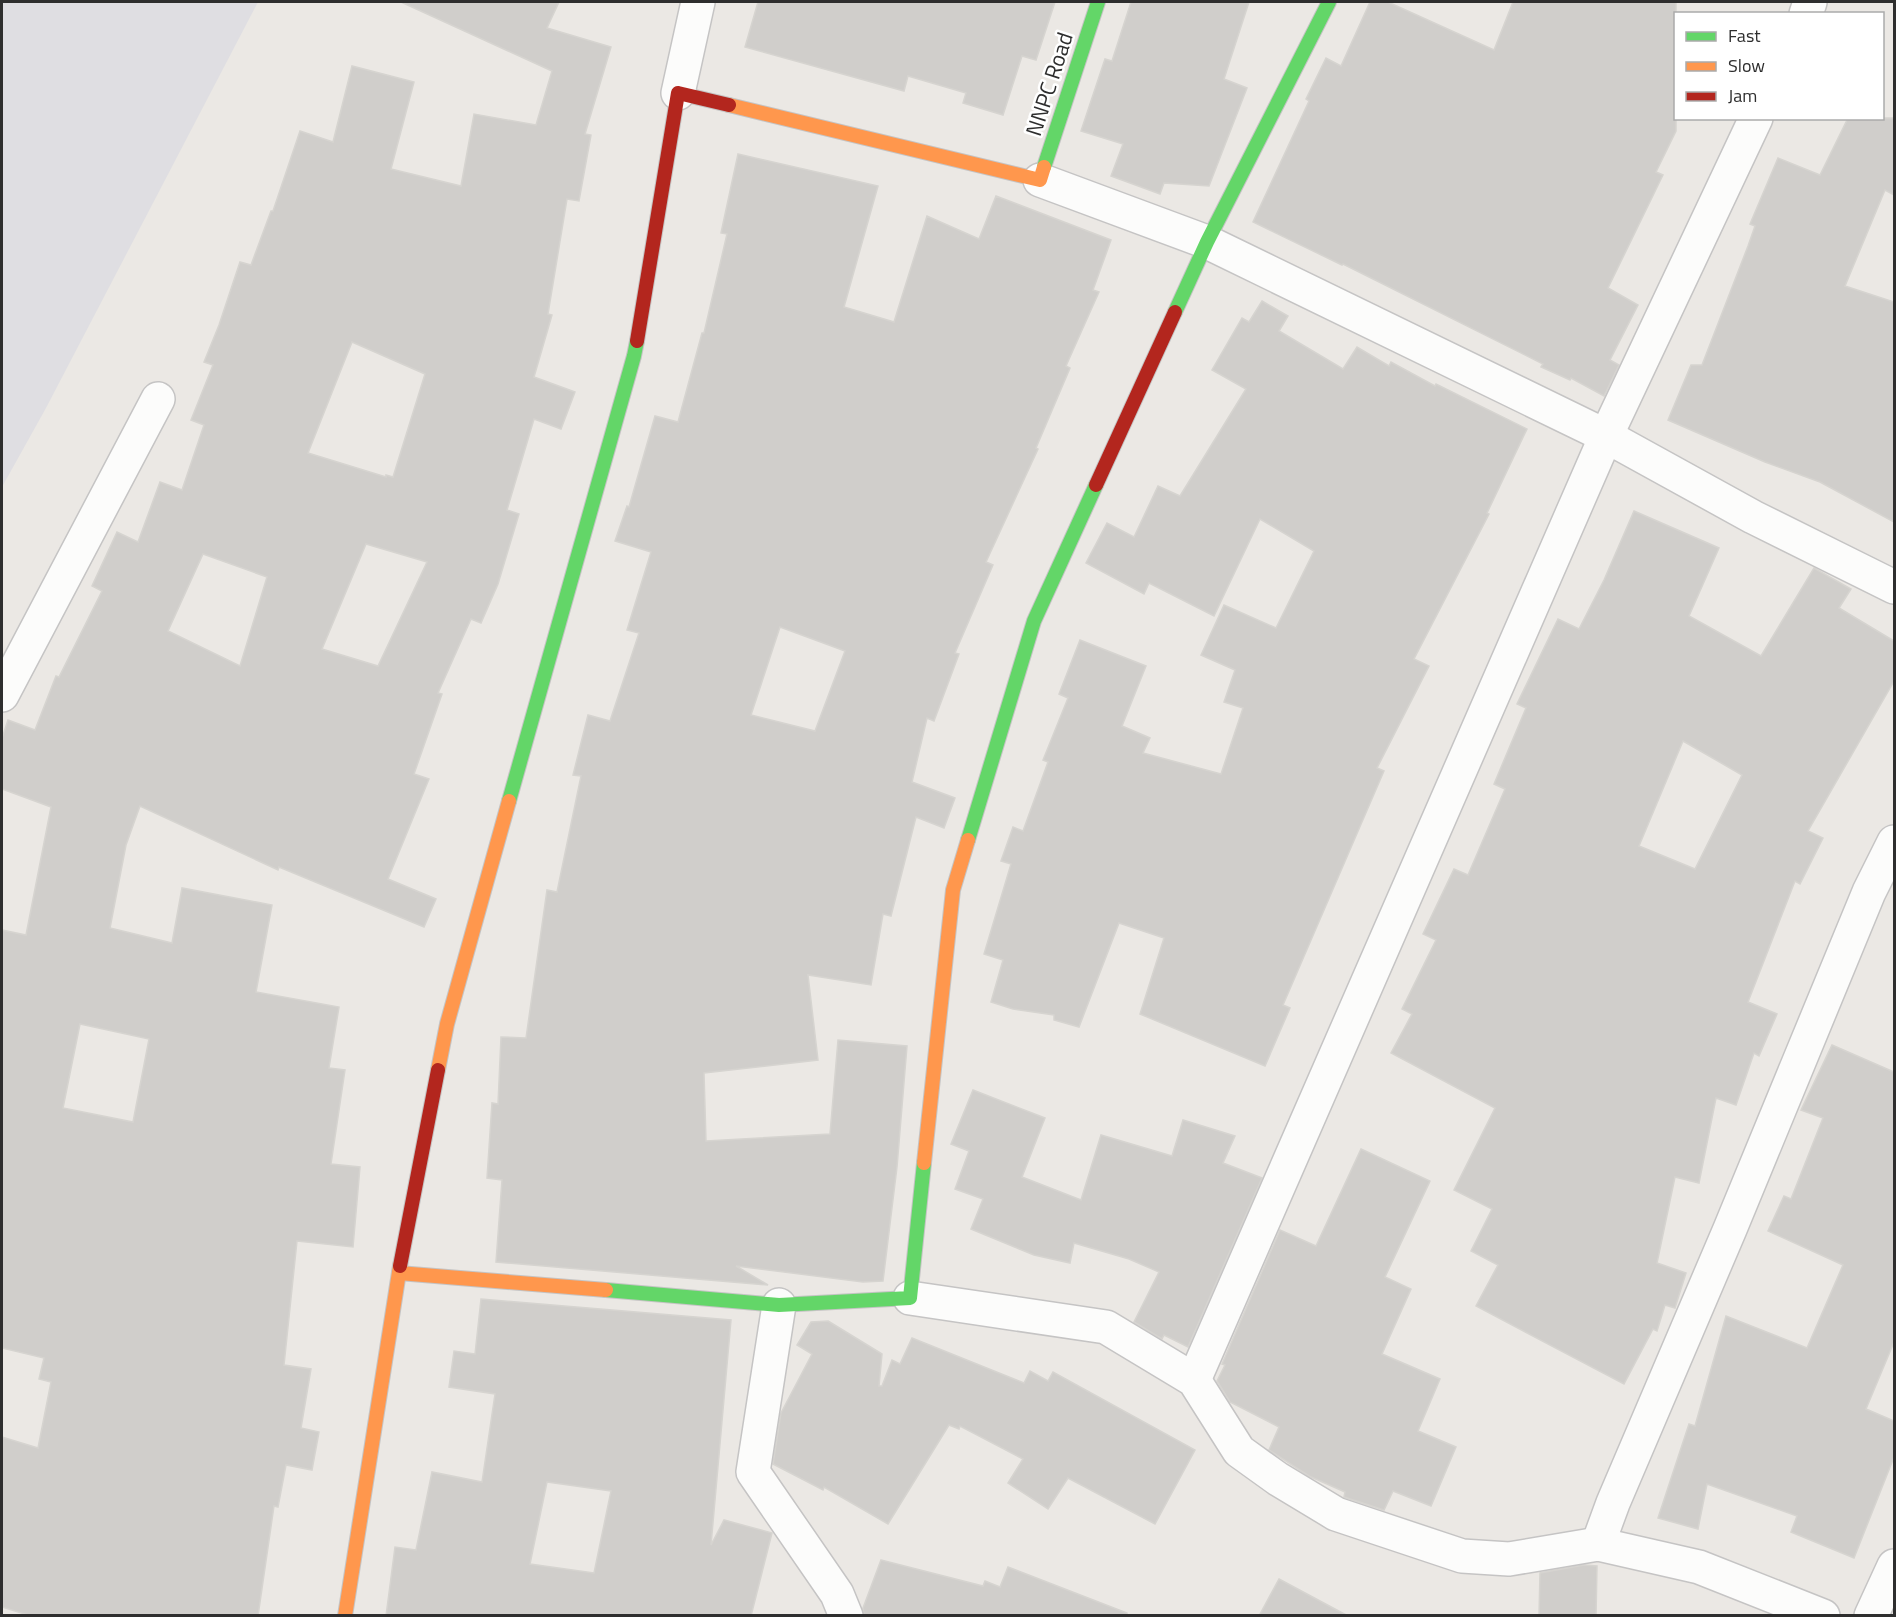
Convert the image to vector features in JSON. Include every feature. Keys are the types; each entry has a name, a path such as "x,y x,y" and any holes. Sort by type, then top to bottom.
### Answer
{"street":[{"path":"345,1616 399,1273 447,1024 634,356 678,93 698,2"},
{"name":"NNPC Road","path":"1040,180 1098,2"},
{"path":"910,1298 953,890 1034,621 1206,242 1329,2"},
{"path":"678,93 1040,180 1206,242 1606,436 1753,517 1894,587"},
{"path":"1194,1380 1606,436 1755,120"},
{"path":"2,695 158,399"},
{"path":"1598,1544 1613,1503 1730,1229 1869,892 1894,842"},
{"path":"399,1273 780,1305 910,1298 1106,1327 1194,1380 1239,1451 1278,1479 1336,1514 1462,1556 1509,1559 1598,1544 1699,1567 1823,1616"},
{"path":"780,1305 753,1472 837,1594 846,1616"},
{"path":"1871,1616 1894,1566"}],"shaded area":[{"path":"2,2 258,2 46,408 2,487"}],"building":[{"path":"401,2 559,2 547,28 611,47 585,134 591,135 579,201 567,199 548,314 552,315 534,377 575,392 561,429 534,419 507,510 519,514 498,584 481,623 471,619 438,693 442,694 414,774 429,779 388,879 436,899 424,927 279,867 278,870 140,806 126,845 110,928 172,943 182,888 272,905 256,992 339,1007 329,1068 345,1070 331,1164 360,1167 353,1247 297,1241 284,1365 311,1369 301,1428 319,1432 312,1470 286,1465 278,1507 274,1506 258,1616 31,1616 2,1607 2,1437 38,1448 51,1382 39,1379 44,1358 2,1348 2,930 26,935 51,807 2,789 2,738 8,720 35,730 56,676 59,677 102,591 92,586 117,532 138,542 160,482 182,490 204,425 191,420 213,365 204,362 240,262 251,265 271,211 273,211 300,131 333,142 352,66 414,82 391,169 461,186 474,114 536,125 552,71","holes":["352,342 425,374 393,477 386,475 386,477 308,453","366,544 427,562 378,666 322,649","203,554 267,577 240,666 168,631","80,1024 149,1039 133,1122 63,1108"]},
{"path":"758,2 1055,2 1036,60 1022,56 1003,115 963,103 966,93 908,76 904,91 745,47"},
{"path":"1131,2 1249,2 1224,79 1247,88 1209,186 1164,183 1160,194 1111,176 1123,144 1081,131 1105,59 1112,61"},
{"path":"1370,2 1388,2 1494,50 1513,2 1676,2 1676,12 1674,12 1674,120 1676,120 1676,131 1656,172 1663,175 1608,288 1638,305 1610,360 1619,365 1604,396 1571,378 1570,380 1541,367 1543,364 1343,264 1253,222 1309,101 1306,99 1326,58 1341,66"},
{"path":"1894,118 1894,195 1885,190 1845,286 1894,302 1894,522 1820,482 1765,462 1668,420 1691,365 1702,365 1755,226 1750,224 1778,158 1820,175 1847,120"},
{"path":"738,154 878,186 844,307 894,322 927,216 979,239 996,196 1111,240 1093,290 1099,292 1066,366 1070,368 1036,448 1038,449 986,562 993,565 955,653 959,654 934,721 927,718 912,782 955,798 944,828 916,817 891,916 883,914 871,985 808,975 818,1060 704,1073 706,1141 830,1134 838,1040 907,1046 897,1167 883,1281 863,1282 736,1266 768,1285 496,1262 502,1180 487,1178 492,1103 498,1104 501,1037 526,1038 547,890 557,892 581,776 573,775 588,715 610,721 639,633 627,630 651,552 615,541 627,506 629,507 655,416 678,422 702,333 704,333 727,234 721,233","holes":["780,627 845,651 815,731 751,715"]},
{"path":"1262,301 1288,316 1279,331 1343,369 1357,347 1389,366 1391,362 1435,386 1436,384 1527,429 1487,513 1489,514 1414,659 1429,666 1377,768 1384,771 1283,1005 1290,1008 1265,1066 1140,1014 1164,938 1119,923 1079,1027 1054,1020 1054,1015 1013,1009 991,1002 1003,960 984,954 1011,864 1001,861 1013,827 1023,831 1048,762 1043,760 1068,698 1059,694 1080,640 1146,666 1122,726 1150,738 1143,753 1221,774 1243,708 1224,702 1235,670 1201,655 1224,605 1276,628 1314,551 1260,519 1214,616 1149,583 1144,594 1086,563 1107,523 1134,537 1158,486 1180,496 1246,389 1212,370 1242,318 1249,322"},
{"path":"1634,511 1719,548 1689,616 1761,656 1814,568 1851,589 1839,608 1894,641 1894,681 1808,831 1823,838 1800,884 1795,881 1748,1002 1777,1014 1759,1056 1754,1053 1736,1105 1716,1098 1699,1183 1675,1177 1657,1263 1686,1273 1675,1308 1665,1305 1657,1331 1653,1329 1624,1384 1476,1306 1498,1265 1471,1251 1492,1209 1454,1190 1495,1108 1391,1053 1412,1014 1402,1009 1436,940 1423,934 1454,869 1468,875 1505,789 1494,784 1526,708 1517,704 1558,619 1579,629 1604,580","holes":["1683,741 1742,775 1695,869 1639,846"]},
{"path":"1832,1045 1894,1072 1894,1342 1866,1409 1894,1421 1894,1457 1854,1558 1791,1532 1797,1516 1707,1484 1698,1529 1658,1518 1689,1424 1695,1426 1726,1316 1807,1348 1843,1265 1768,1231 1784,1196 1791,1199 1823,1118 1801,1110"},
{"path":"973,1090 1045,1118 1022,1177 1081,1200 1101,1135 1172,1156 1183,1120 1235,1136 1223,1163 1262,1178 1188,1347 1164,1335 1162,1339 1134,1322 1159,1272 1129,1259 1074,1243 1070,1263 1034,1255 971,1229 983,1199 955,1189 969,1151 951,1144"},
{"path":"1361,1149 1430,1181 1385,1277 1411,1289 1382,1354 1440,1379 1418,1431 1456,1447 1431,1506 1393,1491 1384,1510 1344,1497 1345,1492 1309,1476 1269,1450 1279,1427 1230,1402 1217,1381 1225,1365 1222,1364 1280,1230 1316,1246"},
{"path":"481,1299 731,1320 711,1545 724,1520 772,1533 751,1616 386,1616 395,1547 416,1550 432,1472 482,1482 495,1394 449,1387 454,1351 475,1354","holes":["547,1482 611,1491 594,1573 530,1564"]},
{"path":"828,1321 882,1354 879,1386 882,1386 892,1360 900,1364 912,1338 1024,1383 1030,1371 1048,1381 1053,1372 1195,1450 1155,1524 1068,1478 1048,1509 1008,1483 1023,1459 960,1426 959,1429 949,1425 888,1524 824,1487 823,1490 773,1464 781,1413 812,1354 797,1345 811,1322"},
{"path":"881,1560 983,1586 985,1581 1000,1587 1008,1567 1127,1613 1127,1616 864,1616 863,1608"},
{"path":"1584,1565 1597,1566 1596,1616 1539,1616 1540,1573"},
{"path":"1279,1579 1348,1616 1259,1616"}],"traffic: fast":[{"path":"1044,167 1098,2"},
{"path":"1175,312 1207,242 1329,2"},
{"path":"509,801 637,341"},
{"path":"968,840 1034,621 1096,485"},
{"path":"606,1290 779,1305 910,1298 924,1163"}],"traffic: slow":[{"path":"729,105 1040,180 1044,167"},
{"path":"438,1070 447,1024 509,801"},
{"path":"924,1163 953,890 968,840"},
{"path":"345,1616 400,1266"},
{"path":"399,1273 606,1290"}],"traffic: jam":[{"path":"637,341 678,93 729,105"},
{"path":"1096,485 1175,312"},
{"path":"400,1266 438,1070"}]}
